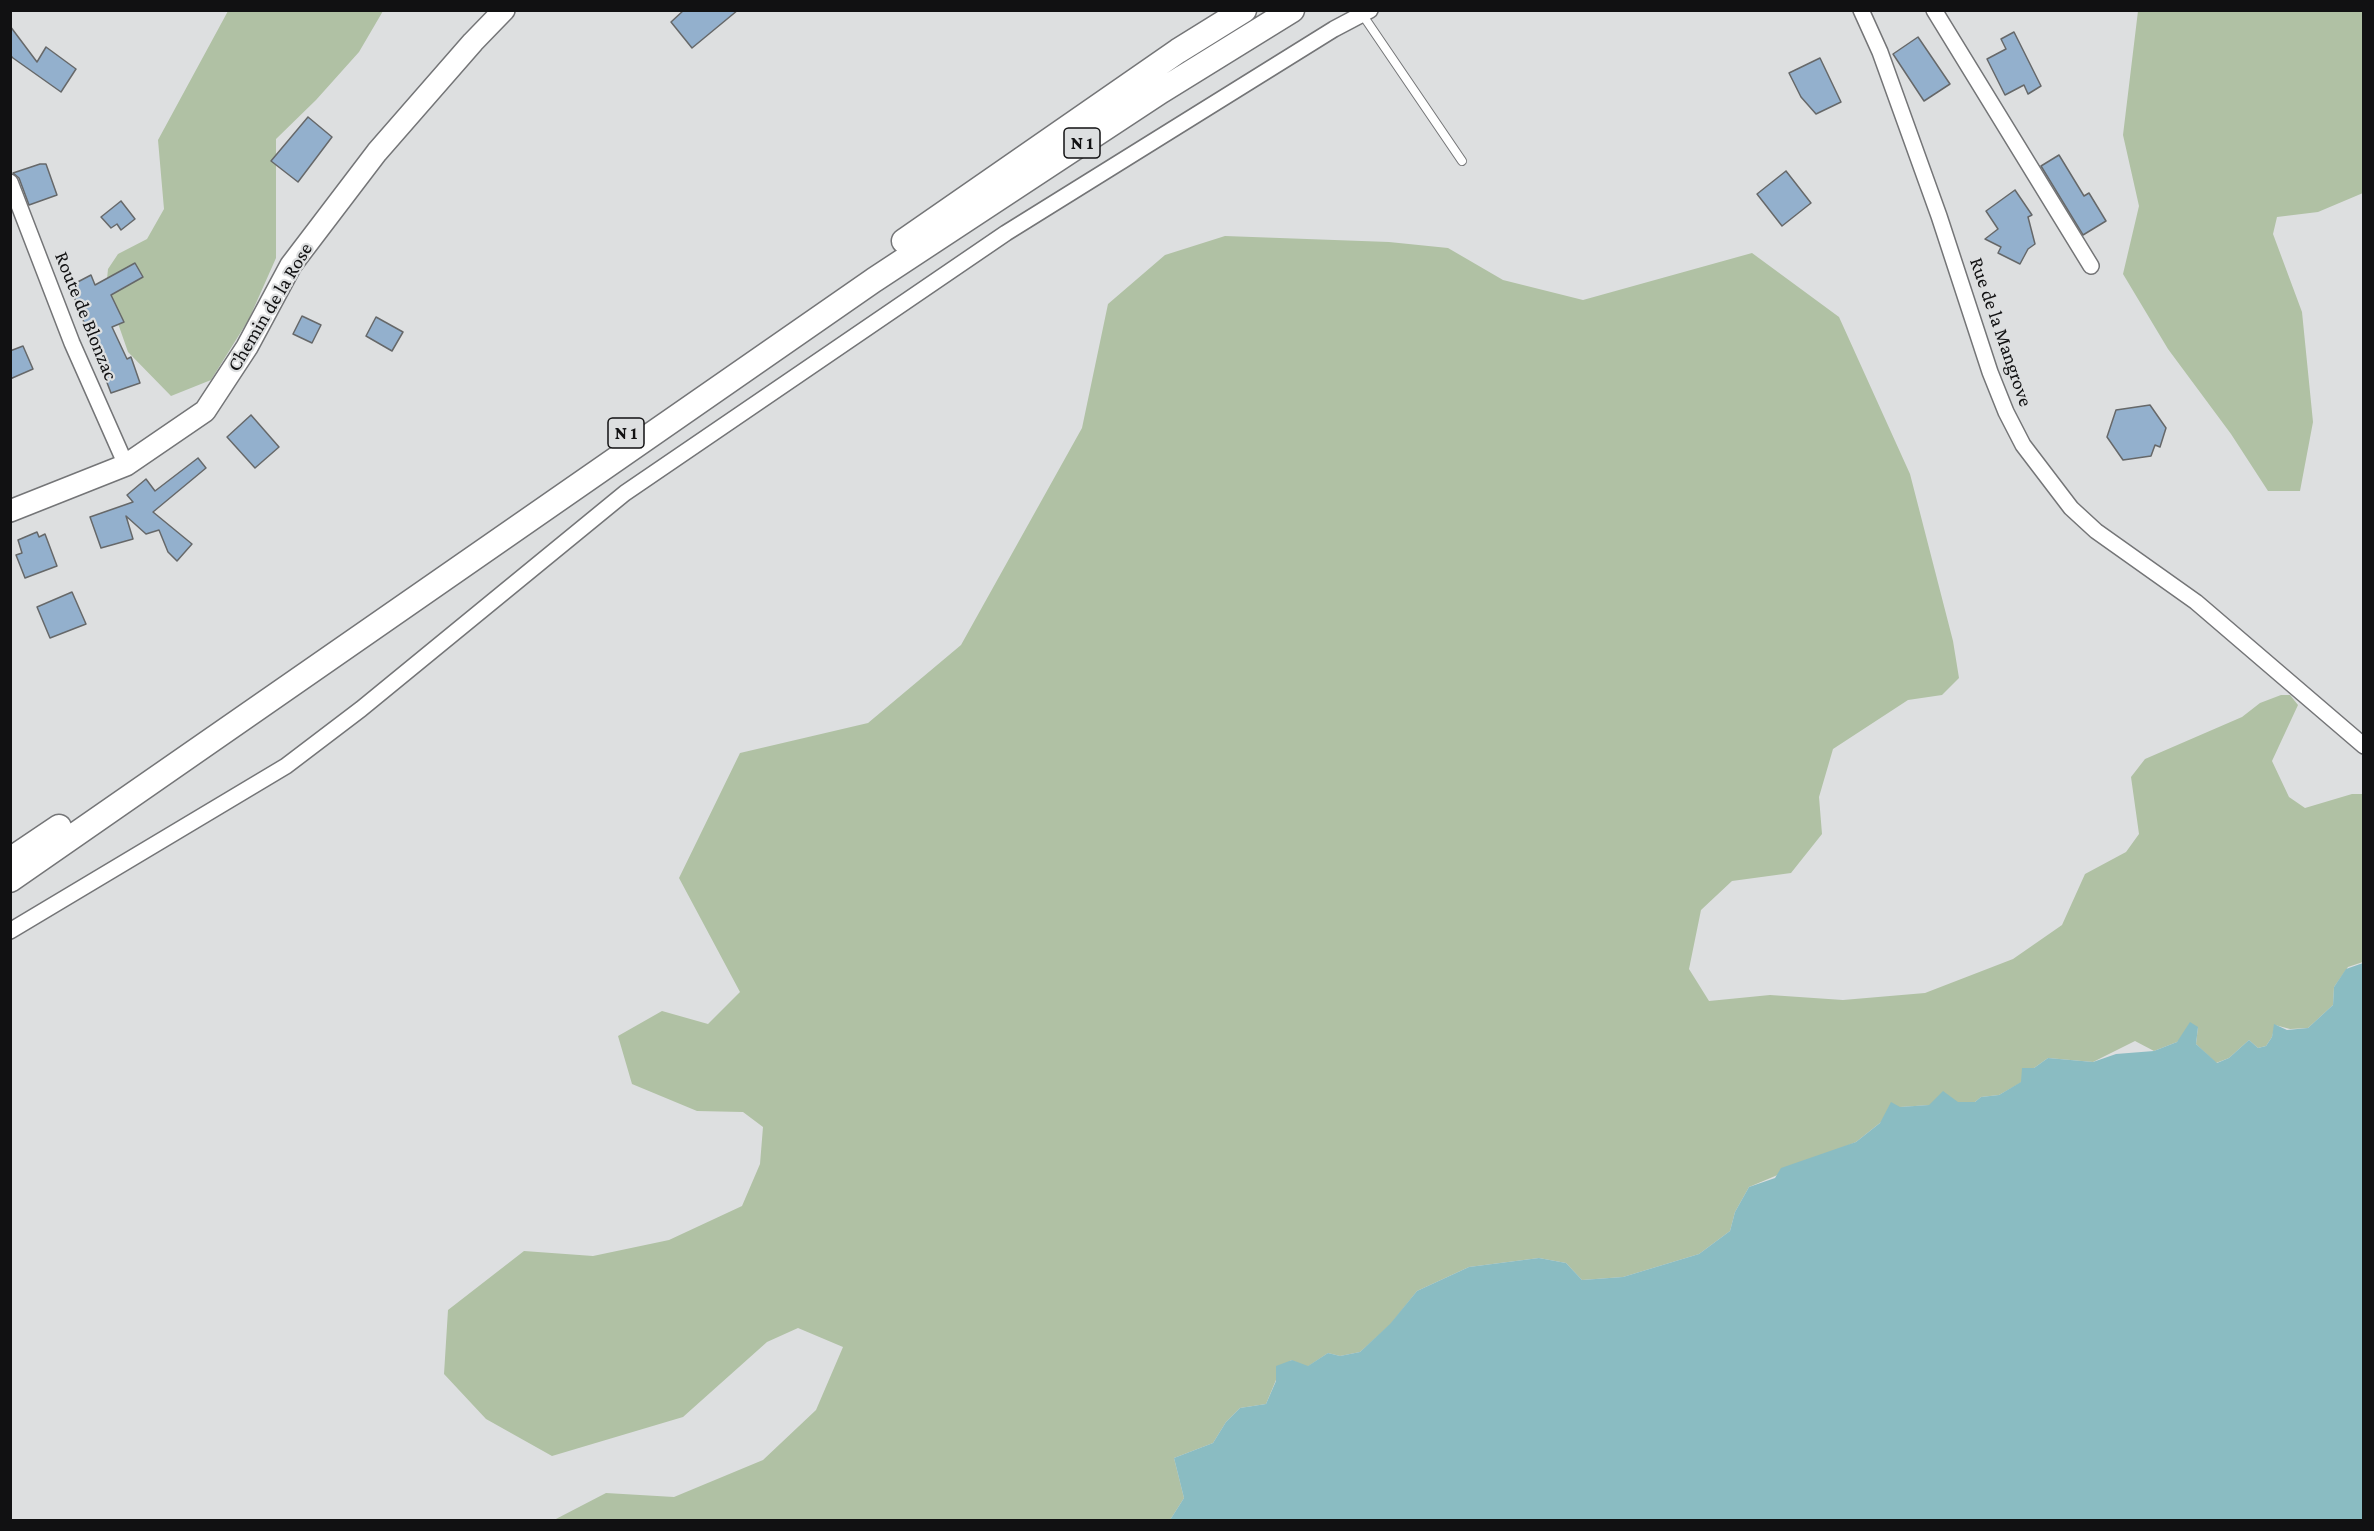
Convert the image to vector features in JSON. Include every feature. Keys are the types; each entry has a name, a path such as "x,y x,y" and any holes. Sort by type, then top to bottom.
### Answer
{"main road":[{"name":"Chemin de la Rose","path":"10,511 126,465 205,411 247,347 291,265 377,152 504,10"},
{"name":"N 1","path":"10,860 255,694 507,515 1178,51 1244,10"},
{"name":"N 1","path":"10,880 874,280 1161,91 1292,10"}],"street":[{"name":"Rue de la Mangrove","path":"1861,10 1880,52 1935,205 1990,372 2006,412 2023,445 2071,508 2096,531 2196,602 2364,746"},
{"path":"1934,10 2091,266"},
{"path":"10,931 286,766 361,709 625,493 1006,233 1334,29 1366,12"},
{"name":"Route de Blonzac","path":"10,182 72,343 126,465"}],"lane":[{"path":"1366,12 1462,161"}],"green space":[{"path":"228,11 383,11 359,52 316,100 276,139 276,258 249,319 211,380 171,396 128,352 106,289 108,269 118,254 147,239 164,209 158,140"},
{"path":"2138,11 2363,11 2363,193 2318,212 2277,217 2273,234 2302,312 2313,422 2300,491 2268,491 2231,434 2168,349 2123,274 2139,206 2123,135"},
{"path":"1225,236 1389,242 1448,248 1503,280 1583,300 1752,253 1839,317 1910,474 1953,641 1959,678 1942,695 1908,700 1833,749 1819,797 1822,834 1791,873 1732,881 1701,910 1689,969 1709,1001 1770,995 1843,1000 1925,993 2013,959 2062,925 2085,874 2126,852 2139,834 2131,777 2145,759 2242,717 2260,703 2281,695 2290,695 2298,705 2272,761 2289,797 2305,808 2352,794 2363,794 2363,962 2348,967 2334,987 2333,1005 2308,1028 2290,1029 2275,1025 2272,1037 2266,1046 2258,1048 2249,1040 2229,1058 2216,1063 2196,1044 2198,1027 2177,1042 2154,1051 2135,1041 2093,1062 2048,1058 2034,1068 2022,1068 2022,1082 1999,1095 1981,1097 1975,1102 1900,1107 1856,1142 1749,1187 1735,1212 1730,1231 1699,1254 1623,1277 1582,1280 1566,1263 1539,1258 1469,1267 1417,1291 1390,1325 1360,1352 1340,1356 1328,1353 1307,1367 1291,1360 1276,1380 1266,1404 1240,1408 1226,1422 1213,1443 1174,1458 1184,1498 1170,1520 554,1520 606,1493 674,1497 763,1460 816,1410 843,1347 798,1328 767,1342 683,1417 552,1456 486,1419 444,1374 448,1310 524,1251 593,1256 669,1240 742,1206 760,1164 763,1127 743,1112 697,1111 632,1084 618,1036 662,1011 708,1024 740,992 679,878 740,753 868,723 961,645 1082,428 1108,304 1165,255"}],"water":[{"path":"2363,963 2363,1520 1170,1520 1184,1498 1174,1458 1213,1443 1226,1422 1240,1408 1266,1404 1276,1381 1276,1366 1292,1360 1308,1366 1328,1353 1340,1356 1360,1352 1390,1324 1417,1291 1469,1267 1539,1258 1566,1263 1582,1280 1623,1277 1699,1254 1730,1231 1735,1212 1749,1187 1775,1178 1781,1168 1856,1142 1880,1123 1891,1102 1900,1107 1929,1105 1943,1091 1958,1102 1975,1102 1981,1097 1999,1095 2021,1082 2022,1068 2034,1068 2048,1058 2093,1062 2116,1054 2154,1051 2177,1042 2190,1022 2198,1027 2196,1044 2217,1063 2229,1058 2249,1040 2258,1048 2266,1046 2272,1037 2274,1024 2287,1030 2308,1028 2333,1005 2334,987 2346,969"}],"building":[{"path":"684,10 738,10 692,48 671,22"},
{"path":"10,26 37,62 46,47 76,69 61,92 10,55"},
{"path":"2014,32 2041,86 2028,94 2024,85 2005,95 1987,59 2006,49 2001,39"},
{"path":"1918,37 1950,84 1924,101 1893,54"},
{"path":"1820,58 1841,102 1816,114 1801,97 1789,73"},
{"path":"308,117 332,137 298,182 271,161"},
{"path":"2059,155 2084,196 2089,193 2106,221 2083,235 2041,166"},
{"path":"46,164 57,195 29,205 19,178 13,173"},
{"path":"1786,171 1811,203 1782,226 1757,194"},
{"path":"2015,190 2032,215 2028,217 2035,244 2028,249 2020,264 1998,253 2001,247 1985,239 1998,229 1986,211"},
{"path":"121,201 135,219 121,230 117,224 111,228 101,217"},
{"path":"135,263 143,277 111,295 124,322 112,327 127,359 131,357 140,383 111,393 70,286 91,275 95,285"},
{"path":"302,316 321,325 312,343 293,334"},
{"path":"376,317 403,332 392,351 366,336"},
{"path":"23,346 33,369 10,379 10,351"},
{"path":"2150,405 2166,428 2160,447 2155,445 2151,456 2123,460 2107,437 2116,410"},
{"path":"251,415 279,447 255,468 227,437"},
{"path":"198,458 206,468 153,512 192,544 177,561 168,552 159,530 146,534 126,516 133,539 101,548 90,517 133,502 127,495 146,479 155,491"},
{"path":"37,532 39,537 45,534 57,566 25,578 16,555 22,553 18,540"},
{"path":"72,592 86,624 50,638 37,607"}]}
